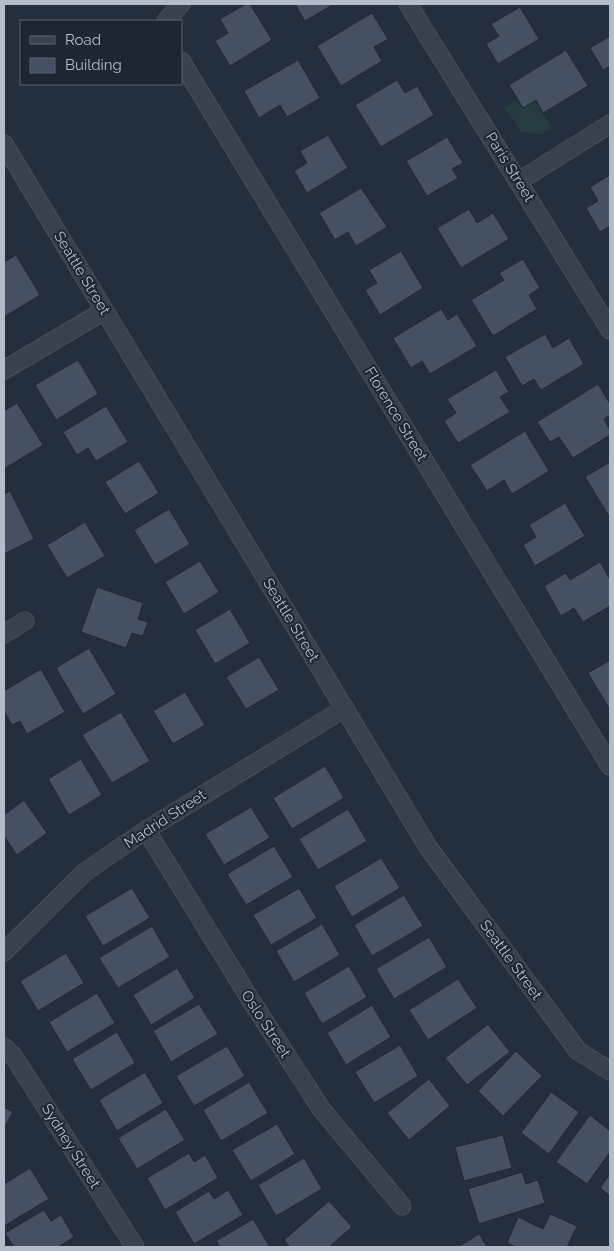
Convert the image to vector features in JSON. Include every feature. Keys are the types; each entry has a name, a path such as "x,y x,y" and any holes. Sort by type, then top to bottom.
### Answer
{"street":[{"path":"167,20 181,4"},
{"name":"Paris Street","path":"408,4 610,330"},
{"name":"Florence Street","path":"182,63 610,766"},
{"path":"518,181 610,124"},
{"name":"Seattle Street","path":"4,144 428,847 578,1051 610,1071"},
{"path":"4,370 104,311"},
{"path":"4,634 25,622"},
{"name":"Madrid Street","path":"4,952 85,872 146,830 345,708"},
{"name":"Oslo Street","path":"146,830 252,1002 322,1110 402,1206"},
{"name":"Sydney Street","path":"4,1047 14,1056 135,1247"}],"green space":[{"path":"516,101 522,109 535,101 552,128 541,135 520,131 505,108"}],"building":[{"path":"246,4 250,4 272,40 230,66 215,41 228,33 220,19"},
{"path":"295,4 334,4 305,21"},
{"path":"520,7 539,39 498,64 486,44 499,36 491,24"},
{"path":"372,13 388,39 374,47 382,61 341,86 317,46"},
{"path":"610,36 610,66 603,70 590,48"},
{"path":"566,50 588,86 543,113 536,100 523,108 509,85"},
{"path":"298,60 320,98 287,117 280,105 259,118 244,91"},
{"path":"397,80 405,93 417,86 434,115 381,147 355,105"},
{"path":"328,135 348,168 307,193 294,171 307,163 300,151"},
{"path":"447,137 463,163 452,169 458,178 427,196 406,161"},
{"path":"610,175 610,226 600,232 586,208 598,201 590,187"},
{"path":"361,188 387,227 356,246 348,232 335,240 319,213"},
{"path":"469,209 477,223 493,213 509,239 461,268 437,228"},
{"path":"401,251 423,288 380,315 365,290 377,283 369,270"},
{"path":"16,255 40,295 4,317 4,262"},
{"path":"523,259 540,288 529,295 537,309 493,336 471,300 504,280 499,273"},
{"path":"441,309 448,320 457,314 477,346 430,374 422,361 411,368 393,338"},
{"path":"545,334 553,348 569,338 584,364 541,390 534,379 522,386 505,357"},
{"path":"78,360 98,394 56,420 35,385"},
{"path":"496,370 509,392 500,397 510,412 458,443 444,421 456,413 447,399"},
{"path":"598,384 610,404 610,415 604,419 610,430 610,435 573,458 559,437 550,442 537,422"},
{"path":"17,403 43,445 4,469 4,411"},
{"path":"106,406 128,442 96,461 88,448 77,455 63,432"},
{"path":"525,431 549,471 512,494 504,480 487,491 470,465"},
{"path":"139,461 159,493 125,514 105,482"},
{"path":"610,462 610,518 585,477"},
{"path":"10,491 34,539 4,554 4,494"},
{"path":"565,503 585,536 535,566 523,545 536,537 529,525"},
{"path":"169,509 190,544 155,565 134,530"},
{"path":"85,522 105,556 67,578 47,545"},
{"path":"200,561 219,592 184,614 165,582"},
{"path":"600,562 610,579 610,606 583,622 574,608 561,616 544,586 566,573 570,580"},
{"path":"97,587 143,603 138,619 148,622 143,636 132,633 126,648 81,632"},
{"path":"230,609 250,643 215,664 195,630"},
{"path":"89,648 116,694 83,714 56,668"},
{"path":"259,657 279,690 246,709 226,677"},
{"path":"610,660 610,710 588,673"},
{"path":"41,669 65,712 27,734 20,721 12,725 4,711 4,691"},
{"path":"185,692 205,725 173,744 153,711"},
{"path":"121,712 150,761 112,783 82,735"},
{"path":"81,759 102,795 69,815 48,779"},
{"path":"325,766 344,798 292,829 273,798"},
{"path":"24,800 47,833 17,855 4,836 4,815"},
{"path":"251,807 270,838 224,865 205,834"},
{"path":"348,809 367,841 318,870 299,839"},
{"path":"274,846 293,877 246,905 227,874"},
{"path":"381,858 400,888 352,917 334,886"},
{"path":"132,888 150,918 103,946 85,916"},
{"path":"299,888 317,918 271,945 253,915"},
{"path":"404,895 423,926 372,956 354,925"},
{"path":"322,924 340,955 294,982 276,951"},
{"path":"152,926 170,957 118,988 99,958"},
{"path":"429,937 447,967 394,999 376,969"},
{"path":"66,953 84,983 38,1011 20,981"},
{"path":"349,966 367,997 322,1024 304,993"},
{"path":"177,968 195,998 151,1025 133,995"},
{"path":"458,979 477,1008 428,1040 409,1010"},
{"path":"97,993 115,1023 67,1052 49,1022"},
{"path":"199,1004 218,1034 171,1062 153,1031"},
{"path":"372,1005 391,1037 346,1065 327,1033"},
{"path":"488,1024 510,1052 467,1085 445,1058"},
{"path":"117,1032 135,1063 91,1090 72,1059"},
{"path":"400,1045 418,1076 374,1103 355,1072"},
{"path":"227,1046 245,1076 194,1106 176,1076"},
{"path":"516,1051 542,1076 503,1116 478,1091"},
{"path":"145,1072 163,1103 117,1131 99,1100"},
{"path":"429,1079 450,1106 409,1140 387,1113"},
{"path":"249,1082 268,1113 221,1141 203,1110"},
{"path":"551,1092 579,1112 549,1154 521,1133"},
{"path":"4,1107 13,1112 4,1128"},
{"path":"166,1109 185,1140 137,1169 118,1138"},
{"path":"590,1115 610,1131 610,1152 587,1184 556,1162"},
{"path":"277,1124 295,1154 251,1181 232,1150"},
{"path":"503,1135 512,1168 464,1181 455,1147"},
{"path":"189,1153 194,1162 205,1155 218,1178 165,1210 147,1178"},
{"path":"304,1158 322,1189 276,1216 258,1185"},
{"path":"30,1168 49,1199 4,1226 4,1184"},
{"path":"522,1172 526,1184 538,1180 545,1203 479,1224 468,1189"},
{"path":"610,1174 610,1196 600,1188"},
{"path":"228,1190 243,1215 194,1244 175,1212 209,1191 214,1199"},
{"path":"329,1201 352,1227 329,1247 290,1247 284,1240"},
{"path":"44,1210 51,1221 61,1215 74,1237 58,1247 14,1247 5,1233"},
{"path":"550,1214 577,1226 567,1247 516,1247 507,1243 518,1217 543,1229"},
{"path":"253,1219 270,1247 220,1247 216,1241"},
{"path":"479,1234 487,1247 458,1247"}]}
